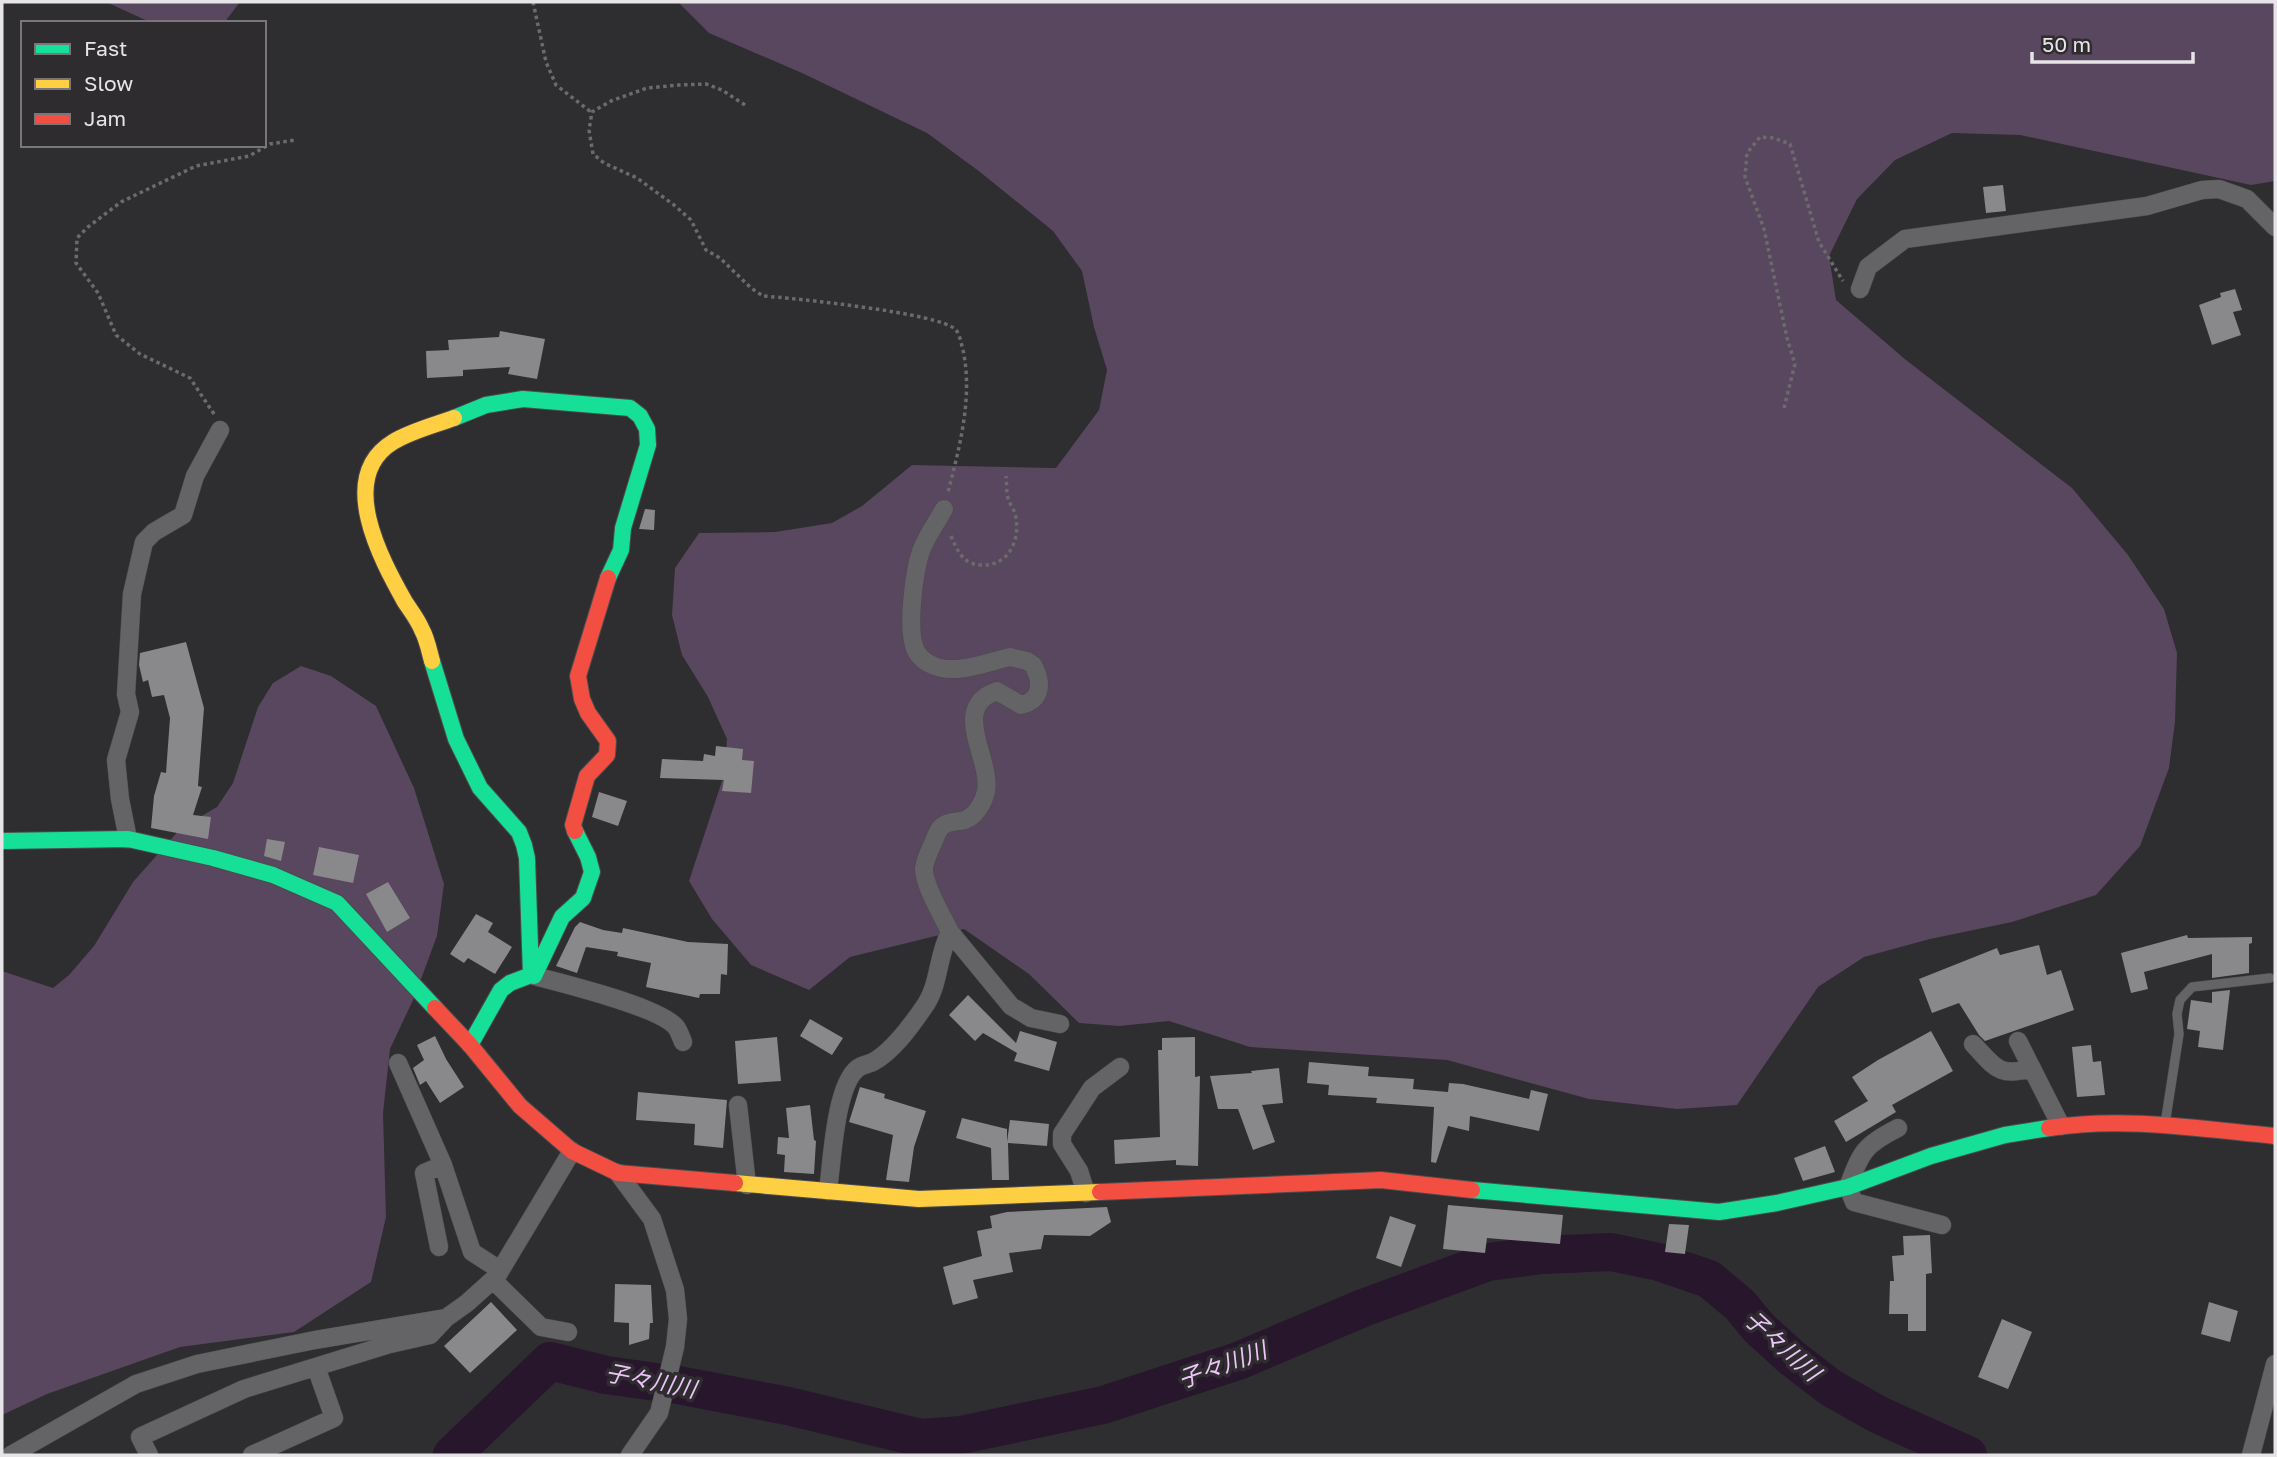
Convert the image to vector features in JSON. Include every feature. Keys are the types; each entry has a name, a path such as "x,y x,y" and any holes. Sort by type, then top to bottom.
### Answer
{"street":[{"path":"1860,289 1868,267 1905,239 2147,206 2202,190 2219,189 2247,199 2275,227"},
{"path":"523,399 630,408 640,416 647,429 648,445 623,528 621,550 610,570 578,676 582,699 588,713 608,741 607,755 587,776 573,825 592,872 583,898 562,917 533,976 527,858 524,845 519,832 480,788 456,739 422,628 405,603 383,559 366,511 366,479 371,462 393,442 486,405 523,399"},
{"path":"128,839 116,760 131,712 126,694 132,594 144,542 154,532 183,515 195,476 219,430"},
{"path":"944,509 921,551 911,608 915,650 922,660 934,666 956,670 1010,657 1019,658 1032,664 1041,684 1037,696 1029,703 1021,705 997,691 990,693 980,702 973,726 975,742 983,757 986,771 987,787 984,799 973,816 943,825 937,833 924,867 925,878 950,932 1011,1006 1031,1018 1060,1024"},
{"path":"2,841 128,839 214,858 273,875 337,903 470,1045 520,1107 572,1151 618,1173 919,1199 1381,1180 1538,1198 1719,1212 1777,1203 1848,1187 1968,1145 2005,1135 2061,1126 2097,1123 2165,1125 2275,1136"},
{"path":"828,1191 839,1103 850,1078 858,1068 875,1061 900,1038 924,1007 932,993 942,950 950,932"},
{"path":"470,1045 501,990 510,983 533,976 636,1005 676,1027 683,1042"},
{"path":"2018,1041 2061,1126"},
{"path":"1973,1044 2003,1071 2012,1074 2032,1068"},
{"path":"398,1063 443,1165 472,1252 497,1275 541,1327 568,1332"},
{"path":"1086,1193 1079,1171 1062,1144 1062,1134 1092,1088 1121,1067"},
{"path":"738,1105 747,1185"},
{"path":"1898,1128 1875,1139 1863,1151 1848,1187 1854,1202 1942,1225"},
{"path":"149,1455 140,1437 244,1389 430,1335 497,1275 572,1151"},
{"path":"439,1247 424,1173 443,1165"},
{"path":"618,1173 652,1219 675,1290 678,1319 675,1347 659,1413 629,1455"},
{"path":"10,1455 136,1384 197,1364 315,1340 446,1318"},
{"path":"2251,1455 2275,1364"},
{"path":"252,1455 334,1418 316,1367"}],"lane":[{"path":"2165,1125 2179,1034 2177,1014 2180,1000 2192,986 2270,978"}],"path":[{"path":"533,2 546,62 556,85 592,112"},
{"path":"592,112 611,101 647,88 680,85 706,84 722,90 745,105"},
{"path":"592,112 589,130 593,154 604,163 637,178 674,205 691,220 706,250 720,258 763,296 881,310 932,320 955,329 967,367 965,406 961,439 944,509 956,547 964,560 976,565 993,565 1004,560 1014,546 1016,517 1007,497 1006,476"},
{"path":"1784,408 1795,364 1764,229 1745,177 1746,153 1760,137 1774,138 1790,144 1819,242 1843,282 1860,289"},
{"path":"266,146 295,140"},
{"path":"219,430 215,414 190,379 140,354 116,335 98,293 76,263 77,238 121,202 196,166 249,156 265,147"}],"shaded area":[{"path":"106,2 240,2 226,21 148,21"},
{"path":"678,2 2275,2 2275,181 2251,185 2020,135 1952,133 1895,160 1857,199 1829,256 1836,300 1906,360 2072,488 2128,555 2164,609 2177,653 2175,722 2169,768 2140,846 2096,895 2012,922 1930,939 1864,957 1818,987 1737,1105 1677,1109 1589,1099 1447,1060 1250,1047 1169,1021 1119,1026 1079,1023 1029,974 964,929 850,957 809,990 751,965 712,919 689,881 724,775 727,739 708,697 682,655 672,615 675,568 699,533 775,532 832,523 862,506 912,465 1056,468 1099,410 1107,370 1082,271 1053,231 927,133 802,73 709,33"},
{"path":"301,666 331,676 376,706 414,788 444,884 437,936 414,998 390,1049 383,1113 386,1217 371,1282 294,1332 180,1347 47,1394 2,1415 2,971 53,988 69,975 94,946 133,882 181,828 217,807 233,783 258,707 273,683"}],"building":[{"path":"2003,185 2006,211 1986,213 1983,187"},
{"path":"2235,289 2242,310 2233,312 2241,335 2212,345 2199,305 2221,297 2220,293"},
{"path":"500,331 545,339 537,379 508,374 510,367 463,370 463,376 427,378 426,351 449,350 448,340 499,337"},
{"path":"645,509 655,510 654,530 639,529"},
{"path":"186,642 204,708 198,786 202,787 193,815 211,817 208,839 151,828 154,796 161,772 166,773 170,718 164,695 152,697 148,680 143,682 139,665 140,653"},
{"path":"716,746 743,749 742,760 754,761 751,793 722,791 724,780 660,778 662,759 703,761 704,754 715,756"},
{"path":"599,792 627,801 618,826 592,817"},
{"path":"267,839 285,842 281,861 264,856"},
{"path":"319,847 359,855 353,883 313,875"},
{"path":"388,882 410,918 387,932 366,894"},
{"path":"476,914 493,923 488,932 512,947 495,974 468,958 464,963 450,954"},
{"path":"580,922 622,933 623,928 688,942 728,944 727,975 721,974 720,994 700,994 699,998 646,987 651,963 617,956 618,952 586,947 577,973 556,966"},
{"path":"2187,935 2188,938 2252,937 2252,943 2249,944 2249,973 2212,978 2212,954 2144,972 2148,989 2131,993 2121,953"},
{"path":"2039,945 2047,975 2061,970 2074,1010 1985,1041 1959,1003 1932,1013 1919,979 1997,948 2000,955"},
{"path":"2230,990 2223,1050 2198,1047 2200,1031 2187,1029 2191,1000 2212,1003 2212,992"},
{"path":"968,995 1016,1043 1020,1031 1057,1042 1049,1071 1014,1061 1017,1053 983,1033 975,1041 949,1015"},
{"path":"810,1019 843,1038 832,1055 800,1036"},
{"path":"1931,1031 1953,1071 1892,1105 1896,1112 1846,1142 1834,1121 1868,1101 1852,1077"},
{"path":"435,1036 464,1087 440,1103 426,1081 420,1085 413,1068 424,1060 417,1045"},
{"path":"777,1037 781,1081 738,1084 735,1041"},
{"path":"1195,1037 1195,1077 1200,1076 1198,1166 1176,1165 1176,1160 1115,1164 1114,1140 1160,1137 1158,1050 1162,1050 1162,1038"},
{"path":"2091,1045 2093,1062 2101,1061 2105,1095 2077,1097 2072,1047"},
{"path":"1309,1062 1369,1067 1368,1076 1414,1079 1413,1089 1448,1092 1449,1083 1529,1099 1531,1090 1548,1094 1539,1131 1470,1116 1469,1131 1448,1126 1436,1163 1431,1162 1434,1107 1376,1103 1377,1098 1328,1095 1329,1085 1307,1083"},
{"path":"1279,1068 1283,1103 1262,1105 1275,1142 1253,1150 1238,1109 1218,1109 1210,1076"},
{"path":"860,1087 885,1094 884,1098 926,1111 914,1147 909,1182 886,1180 893,1135 849,1122"},
{"path":"638,1092 727,1100 723,1148 694,1145 695,1124 636,1120"},
{"path":"810,1105 816,1141 814,1174 784,1172 785,1155 777,1154 778,1137 789,1138 786,1108"},
{"path":"962,1118 1007,1129 1007,1142 1010,1120 1049,1124 1047,1146 1008,1143 1009,1180 992,1180 991,1148 956,1138"},
{"path":"1825,1146 1835,1172 1803,1181 1794,1158"},
{"path":"1448,1205 1563,1215 1560,1244 1487,1238 1485,1253 1443,1249"},
{"path":"1107,1207 1111,1222 1090,1236 1044,1235 1041,1249 1009,1253 1013,1272 973,1280 978,1298 953,1305 943,1267 982,1256 977,1231 992,1228 990,1216 1007,1212"},
{"path":"1390,1216 1416,1225 1401,1267 1376,1258"},
{"path":"1669,1224 1689,1225 1685,1254 1665,1252"},
{"path":"1930,1235 1932,1273 1926,1274 1926,1331 1908,1331 1908,1314 1889,1314 1890,1281 1894,1281 1892,1256 1904,1255 1903,1236"},
{"path":"615,1284 651,1285 653,1323 650,1323 649,1339 629,1345 629,1323 614,1322"},
{"path":"491,1302 517,1330 470,1373 444,1346"},
{"path":"2209,1302 2238,1311 2230,1342 2201,1334"},
{"path":"2002,1319 2032,1332 2008,1389 1978,1377"}],"waterway":[{"name":"子々川川","path":"452,1455 550,1361 606,1375 678,1385 788,1406 921,1438 961,1435 1103,1405 1238,1361 1363,1308 1488,1262 1542,1255 1611,1252 1659,1262 1709,1279 1740,1305 1759,1328 1792,1358 1831,1388 1879,1415 1968,1455"}],"traffic: fast":[{"path":"454,418 486,405 523,399 630,408 640,416 647,429 648,445 623,528 621,550 608,578"},
{"path":"432,661 456,739 480,788 519,832 527,858 531,975 510,983 501,990 470,1045"},
{"path":"534,976 562,917 583,898 592,872 575,831"},
{"path":"2,841 128,839 273,875 337,903 435,1008"},
{"path":"1472,1190 1719,1212 1777,1203 1848,1187 1931,1156 2005,1135 2049,1128"}],"traffic: slow":[{"path":"432,661 420,626 395,584 376,542 365,497 367,476 376,457 393,442 415,431 454,418"},
{"path":"735,1183 919,1199 1100,1192"}],"traffic: jam":[{"path":"575,831 573,825 587,776 607,755 608,741 588,713 582,699 578,676 608,578"},
{"path":"435,1008 470,1045 520,1106 572,1151 618,1173 735,1183"},
{"path":"2049,1128 2134,1123 2275,1136"},
{"path":"1100,1192 1381,1180 1472,1190"}]}
